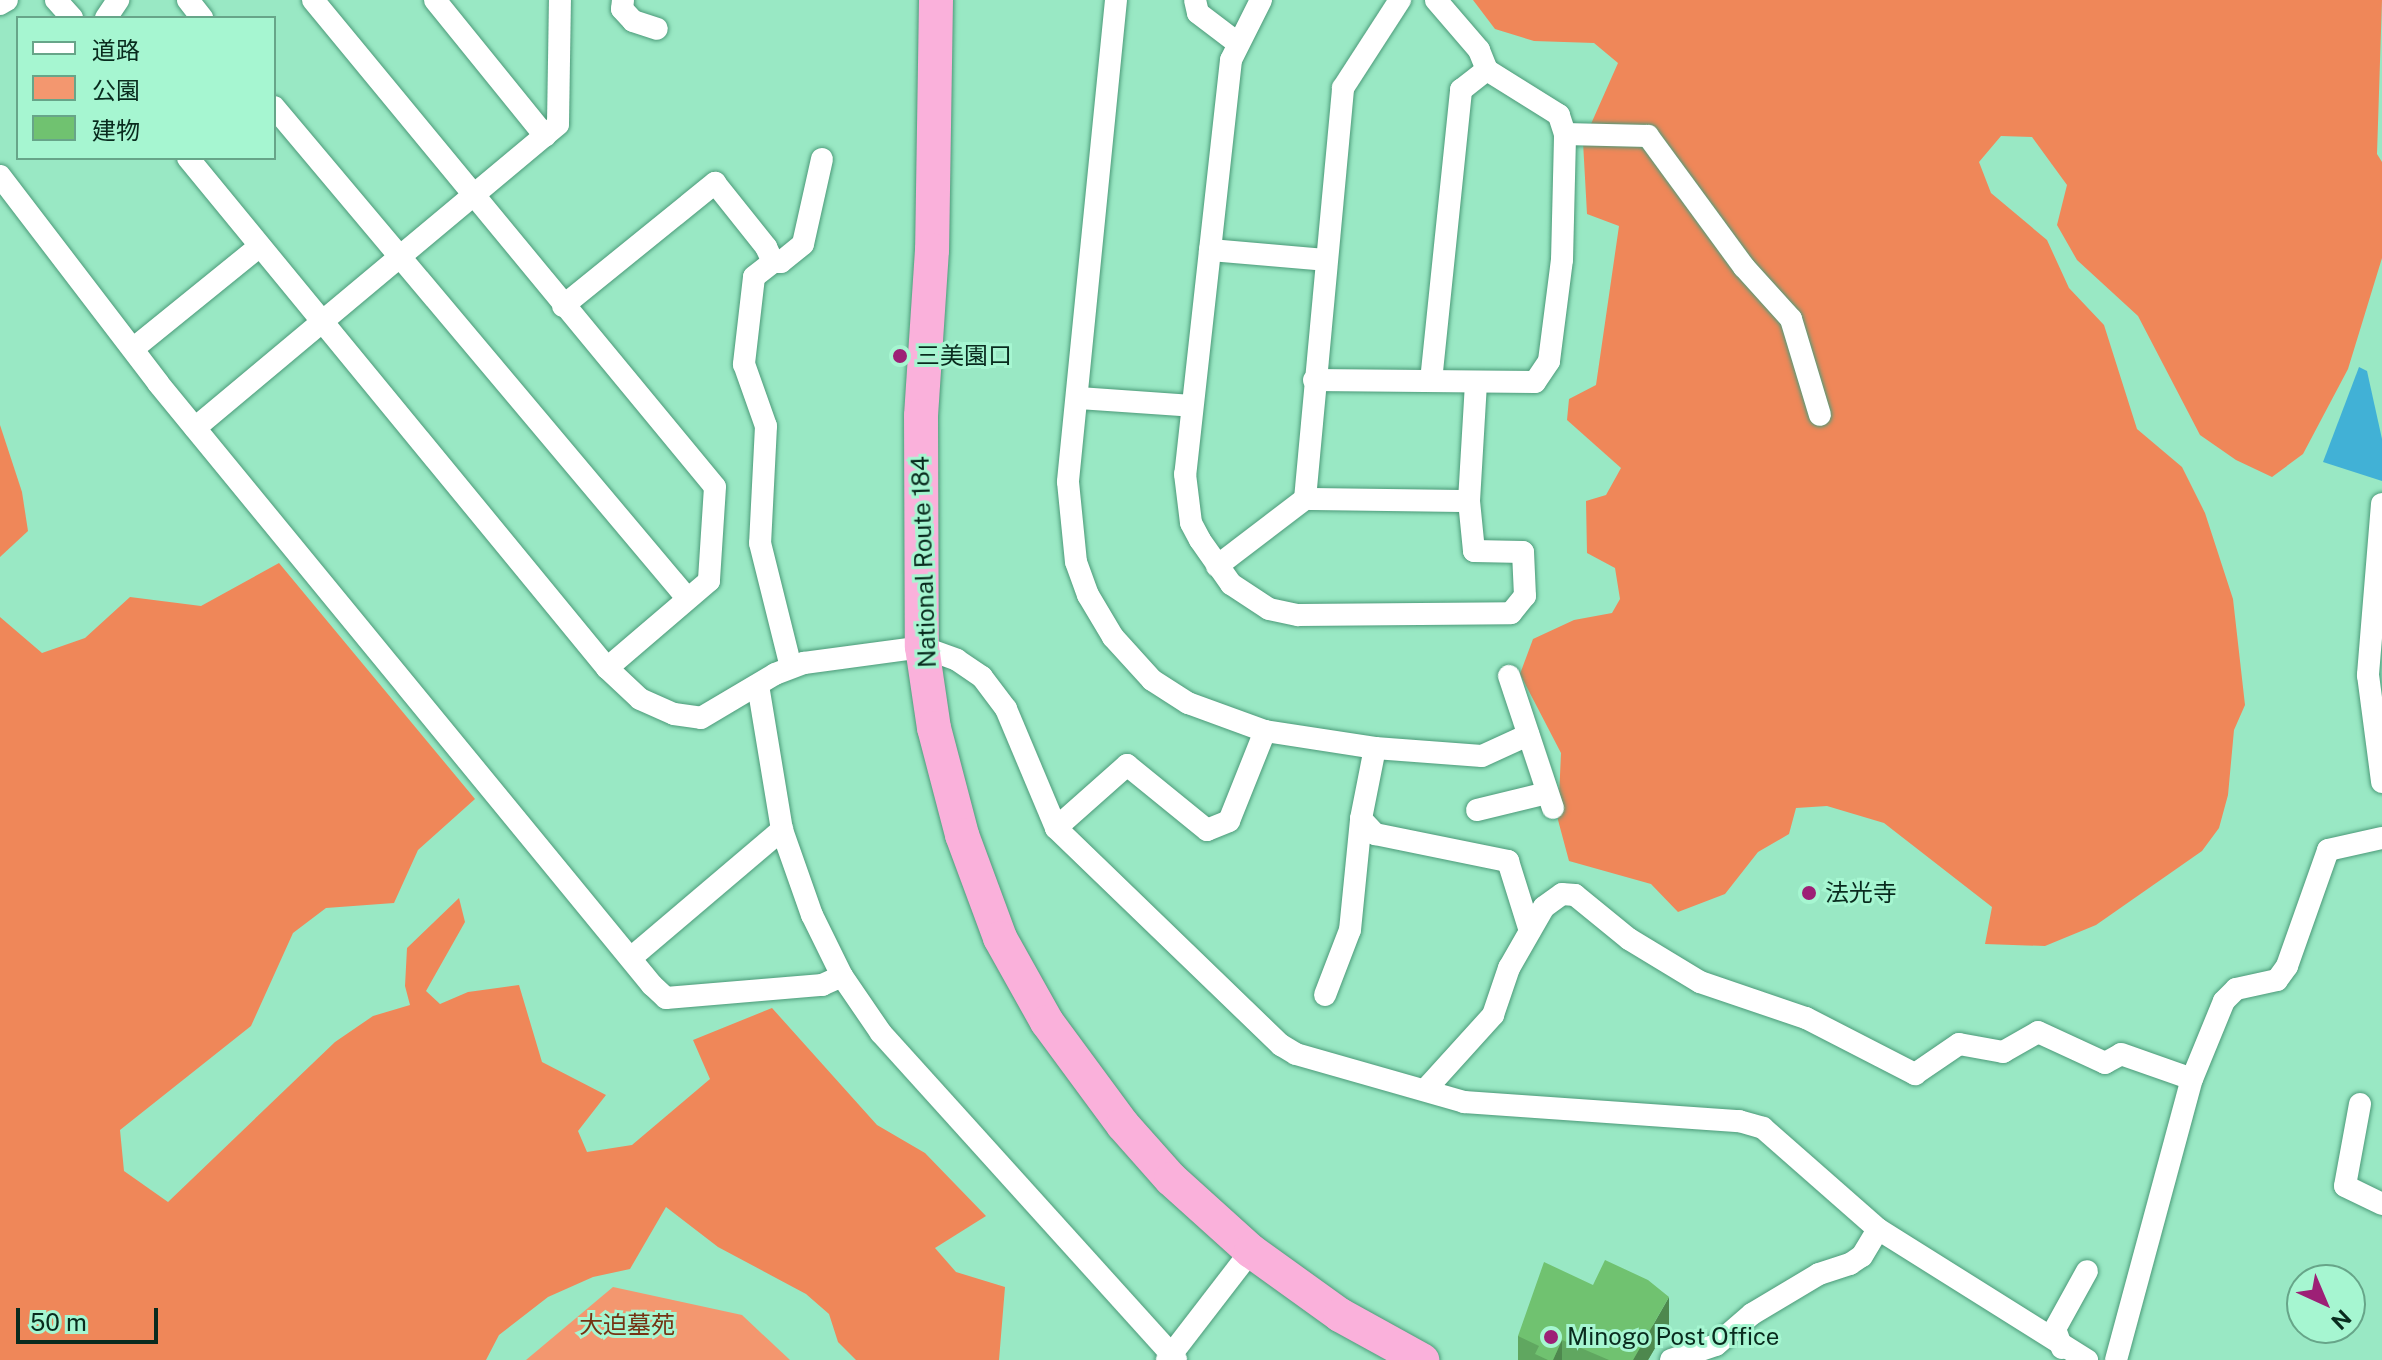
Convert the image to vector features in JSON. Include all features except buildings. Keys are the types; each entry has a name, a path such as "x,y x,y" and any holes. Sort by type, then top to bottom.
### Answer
{"highway":[{"name":"National Route 184","path":"936,0 932,250 921,416 922,647 934,728 962,835 1000,938 1047,1022 1123,1125 1171,1179 1251,1251 1340,1315 1422,1360"}],"street":[{"path":"0,4 7,0"},
{"path":"56,0 70,16"},
{"path":"188,0 200,16"},
{"path":"313,0 471,197 715,487 709,581 607,668"},
{"path":"435,0 545,136"},
{"path":"195,428 558,124 560,0"},
{"path":"623,0 622,9 633,21 657,29"},
{"path":"1116,0 1079,398 1068,482 1076,562 1088,595 1113,637 1152,680 1188,703 1265,731 1375,748 1482,756 1528,735"},
{"path":"1195,0 1198,13 1236,42"},
{"path":"1261,0 1236,42 1185,474 1191,523 1217,566 1256,601 1298,615 1511,613 1525,596 1523,552 1474,551 1469,501 1476,382"},
{"path":"1305,499 1343,88 1400,0"},
{"path":"1314,380 1535,382 1549,361 1562,260 1565,134 1559,115 1487,70 1479,50 1436,0"},
{"path":"1431,381 1461,90 1487,70"},
{"path":"276,109 396,258 687,598"},
{"path":"1565,134 1648,136 1744,267 1791,319 1820,415"},
{"path":"791,667 760,543 766,426 744,364 754,277 773,262 781,262 803,244 822,159"},
{"path":"190,160 607,668 640,699 674,714 701,718 791,667 922,647 982,677 1006,709 1056,828 1281,1045 1296,1054 1464,1102 1739,1121 1763,1128 1878,1229 2058,1338 2087,1360"},
{"path":"0,176 195,428 666,998 822,985 842,976"},
{"path":"563,306 715,183 773,262"},
{"path":"134,348 260,246"},
{"path":"1210,250 1326,260"},
{"path":"1079,398 1192,406"},
{"path":"1217,566 1305,499 1469,501"},
{"path":"2382,504 2368,675 2382,782"},
{"path":"1477,810 1550,800 1509,676"},
{"path":"758,685 782,830 812,915 842,976 881,1033 1171,1358 1251,1251"},
{"path":"1056,828 1127,765 1207,830 1229,821 1265,731"},
{"path":"1325,995 1350,930 1361,819 1375,748"},
{"path":"1361,819 1375,834 1508,861 1530,931"},
{"path":"632,957 782,830"},
{"path":"2116,1360 2192,1079 2224,1001 2236,989 2277,980 2287,966 2328,850 2382,838"},
{"path":"1426,1089 1493,1015 1530,931 1544,907 1562,894 1575,895 1629,939 1700,982 1806,1018 1915,1074 1959,1044 2003,1052 2038,1032 2105,1063 2121,1054 2192,1079"},
{"path":"2360,1104 2345,1186 2382,1204"},
{"path":"1671,1360 1716,1345 1752,1314 1819,1274 1850,1264 1862,1256 1878,1229"},
{"path":"2066,1360 2055,1329 2087,1271"}],"green space":[{"name":"大迫墓苑","path":"613,1287 742,1315 790,1360 526,1360"}],"shaded area":[{"path":"1473,0 2382,0 2377,154 2382,162 2382,258 2348,369 2303,454 2272,477 2236,460 2200,435 2138,316 2077,260 2057,225 2067,185 2032,137 2001,136 1979,162 1991,193 2047,240 2069,288 2104,325 2137,429 2182,467 2205,513 2233,599 2245,705 2234,730 2228,795 2219,828 2202,851 2096,925 2045,946 1985,944 1992,907 1884,823 1827,806 1796,808 1789,834 1758,852 1725,894 1678,912 1651,884 1569,861 1558,820 1561,753 1520,674 1533,639 1574,620 1612,613 1620,599 1615,568 1587,553 1586,501 1606,495 1621,468 1567,420 1569,399 1596,385 1619,226 1587,214 1583,142 1618,63 1594,43 1534,41 1495,29"},
{"path":"0,425 22,492 28,531 0,557"},
{"path":"279,563 475,799 418,850 394,903 326,908 293,933 251,1026 120,1130 124,1171 168,1202 335,1042 373,1016 410,1005 405,986 407,948 459,898 465,922 426,991 440,1004 468,992 519,985 542,1062 606,1095 578,1131 587,1152 632,1145 710,1079 693,1040 772,1008 877,1125 925,1153 986,1216 935,1248 956,1272 1005,1287 999,1360 856,1360 838,1342 829,1314 806,1294 718,1247 666,1207 630,1269 593,1277 548,1297 499,1335 486,1360 0,1360 0,617 42,653 85,638 130,597 201,606"}],"water":[{"path":"2359,367 2367,371 2382,439 2382,481 2323,462"}],"place":[{"name":"三美園口","path":"900,356"},
{"name":"法光寺","path":"1809,893"},
{"name":"Minogo Post Office","path":"1551,1337"}]}
